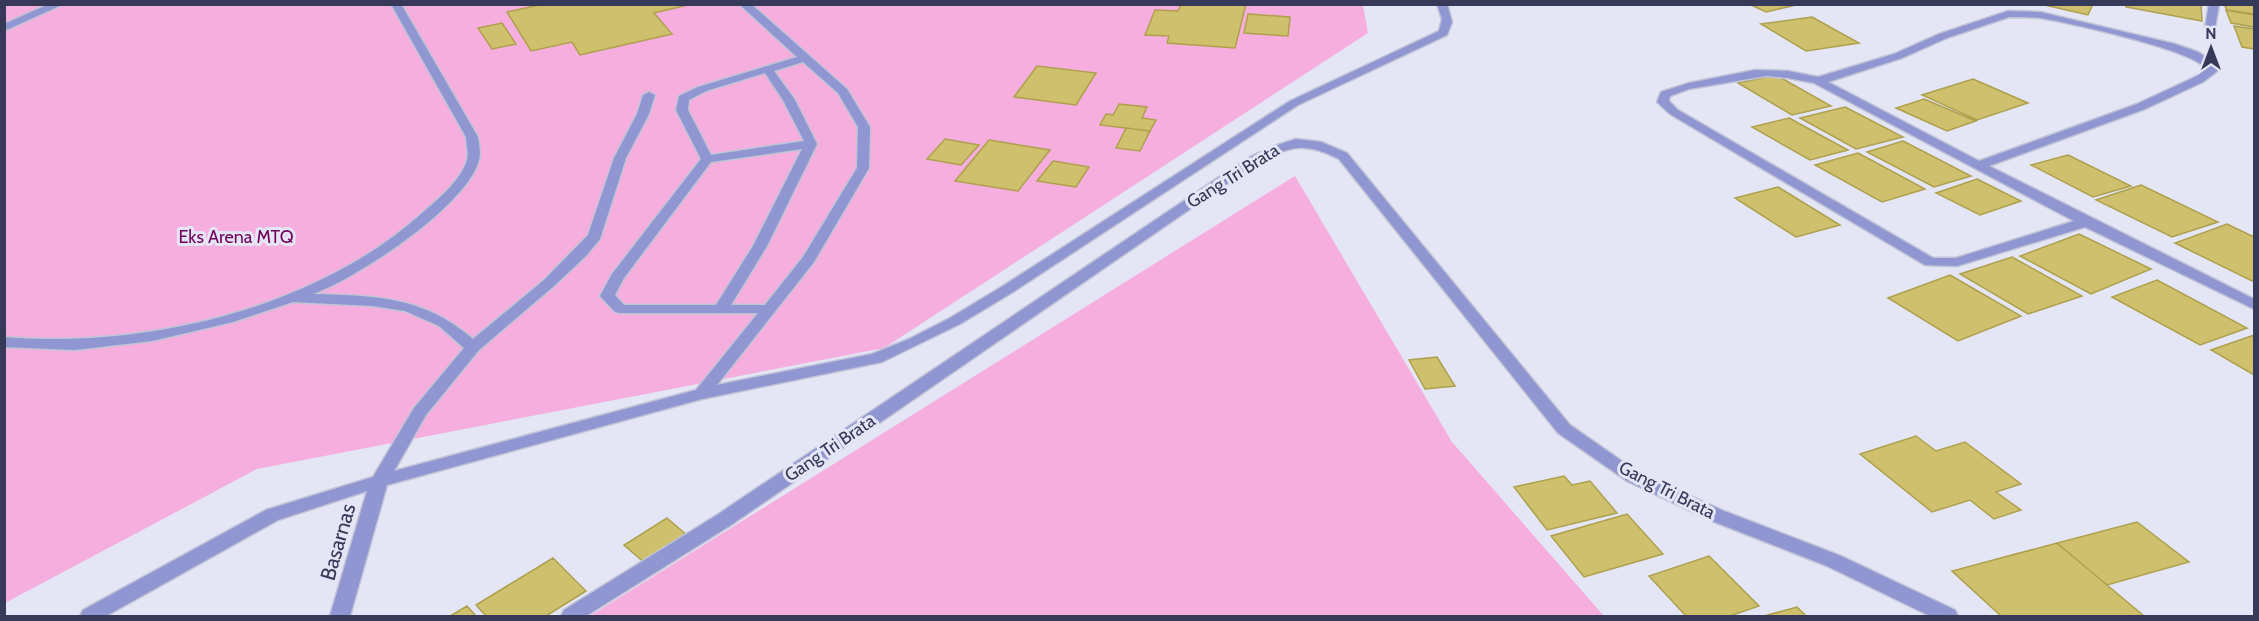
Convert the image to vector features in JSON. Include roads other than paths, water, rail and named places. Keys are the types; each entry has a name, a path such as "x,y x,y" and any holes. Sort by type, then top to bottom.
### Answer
{"street":[{"path":"4,28 59,4"},
{"path":"4,342 22,345 84,343 145,336 214,323 331,282 394,243 434,210 457,184 473,160 472,137 396,4"},
{"path":"702,394 809,259 863,168 864,127 843,91 744,4"},
{"path":"90,616 272,515 379,481 702,394 876,358 956,321 1294,103 1443,33 1448,21 1442,4"},
{"path":"2210,28 2214,4"},
{"path":"1818,81 1898,56 1943,36 2008,14 2040,15 2137,38 2194,54 2211,65 2210,74 2185,87 2059,138 1978,165"},
{"path":"707,159 682,110 683,98 702,88 804,58"},
{"path":"768,70 789,100 811,144"},
{"path":"2086,222 1957,262 1930,262 1674,112 1663,102 1665,94 1676,88 1747,73 1789,73 1818,81 2086,222 2254,305"},
{"name":"Basarnas","path":"340,616 379,481 420,412 472,347 549,283 581,254 596,236 620,158 643,114 648,95"},
{"name":"Gang Tri Brata","path":"572,616 724,520 1250,162 1285,143 1302,141 1329,148 1343,156 1564,429 1633,477 1718,516 1834,561 1948,616"},
{"path":"771,309 620,309 607,296 617,277 707,159 811,144"},
{"path":"720,310 760,246 811,144"},
{"path":"289,298 371,301 409,308 444,322 472,347"}],"park label":[{"name":"Eks Arena MTQ","path":"236,237"}]}
